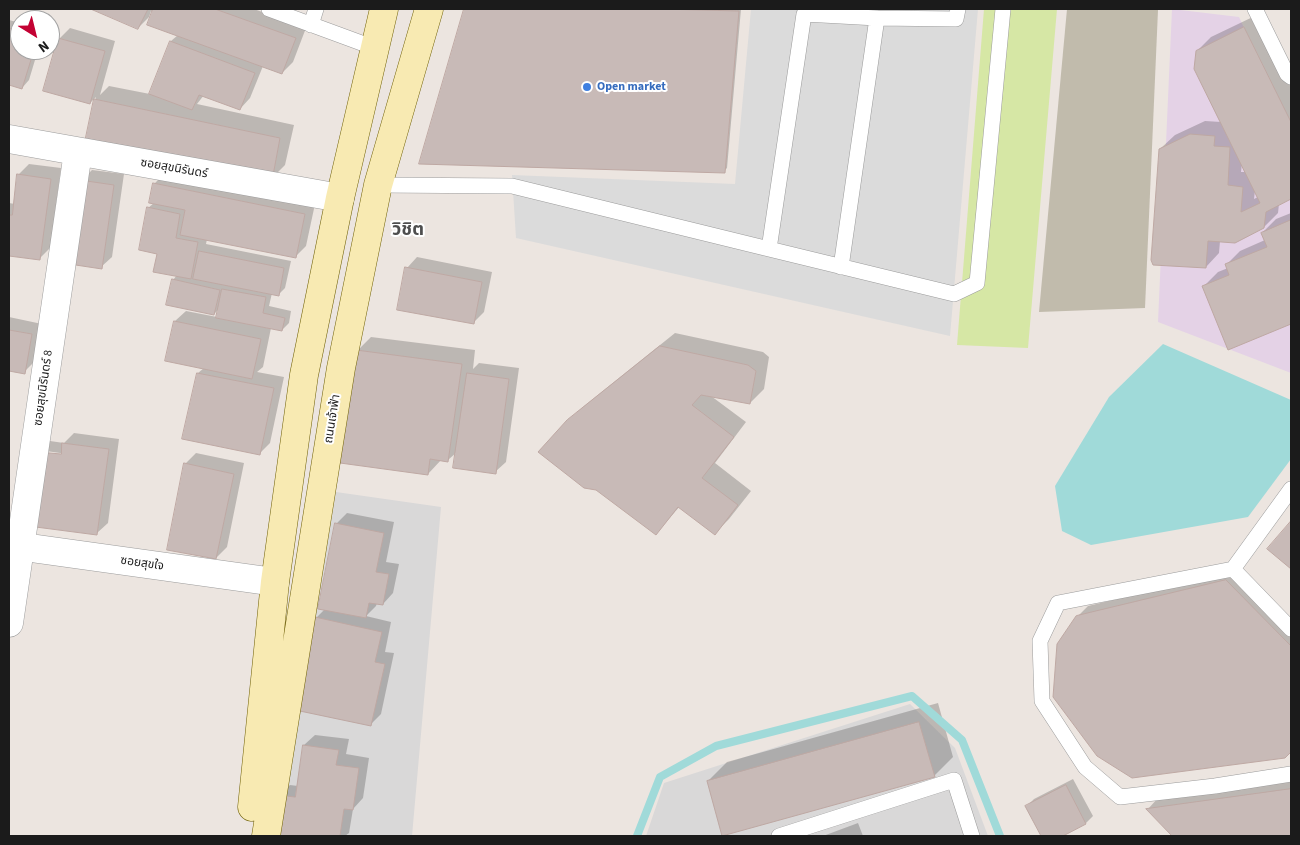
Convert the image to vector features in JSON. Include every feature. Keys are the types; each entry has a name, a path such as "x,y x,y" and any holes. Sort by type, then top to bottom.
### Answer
{"main road":[{"path":"248,836 275,582 304,375 340,198 384,9"},
{"name":"ถนนเจ้าฟ้า","path":"266,836 341,368 378,185 429,9"}],"street":[{"name":"ซอยสุขนิรันดร์","path":"9,139 340,198"},
{"name":"ซอยสุขนิรันดร์ 8","path":"9,624 14,546 78,152"},
{"name":"ซอยสุขใจ","path":"14,546 275,582"}],"lane":[{"path":"269,9 374,48"},
{"path":"312,24 316,9"},
{"path":"769,249 804,14 878,18 956,19 958,9"},
{"path":"378,185 512,186 954,294 977,283 1003,9"},
{"path":"1255,9 1290,78"},
{"path":"841,267 878,18"},
{"path":"1291,489 1233,569 1058,603 1040,640 1042,701 1085,767 1120,797 1215,786 1291,774"},
{"path":"1233,569 1291,629"},
{"path":"779,836 954,780 972,836"}],"shaded area":[{"path":"751,9 978,9 950,336 516,238 512,175 735,184"},
{"path":"1067,9 1158,10 1145,308 1039,312"},
{"path":"1172,9 1239,17 1291,129 1291,373 1158,322"},
{"path":"336,492 441,507 412,836 279,836"},
{"path":"910,704 955,748 988,836 646,836 664,783"}],"green space":[{"path":"984,9 1057,9 1028,348 957,345"}],"water":[{"path":"1163,344 1291,400 1291,459 1248,517 1091,545 1062,531 1055,486 1109,397"}],"building":[{"path":"91,9 148,9 138,29"},
{"path":"153,9 215,9 296,38 282,74 147,25"},
{"name":"Open market","path":"464,9 739,11 725,173 419,164"},
{"path":"1244,27 1291,122 1291,199 1266,212 1264,228 1235,243 1208,241 1206,268 1153,265 1151,260 1159,149 1190,134 1215,136 1214,146 1230,147 1228,185 1243,187 1241,212 1260,203 1194,69 1196,51"},
{"path":"9,28 10,60 31,60 22,89 9,85"},
{"path":"60,39 105,51 90,104 43,91 52,60 60,60"},
{"path":"170,41 255,73 240,110 199,95 192,110 149,94"},
{"path":"94,99 280,138 272,181 85,142"},
{"path":"17,174 51,179 40,260 9,256 9,215 12,215"},
{"path":"80,180 114,185 102,269 69,264"},
{"path":"153,183 305,214 296,258 180,235 185,210 149,203"},
{"path":"147,207 180,214 176,238 198,242 191,279 153,272 157,254 139,250"},
{"path":"1291,220 1291,324 1228,350 1202,286 1229,275 1225,264 1267,247 1261,233"},
{"path":"199,251 284,268 279,296 193,279"},
{"path":"405,267 482,282 474,324 397,310"},
{"path":"172,279 220,290 214,315 166,305"},
{"path":"222,289 266,297 263,313 285,318 282,331 216,318"},
{"path":"174,321 261,339 252,379 165,361"},
{"path":"9,330 32,334 25,374 9,371"},
{"path":"660,346 748,365 756,371 750,404 701,395 692,405 734,437 702,478 738,505 715,535 678,507 656,535 596,490 584,488 538,452 567,420"},
{"path":"356,350 462,364 448,462 430,459 428,475 340,463"},
{"path":"197,373 274,388 260,455 182,439"},
{"path":"467,373 509,379 496,474 453,468"},
{"path":"62,443 109,449 97,535 28,526 38,452 61,454"},
{"path":"184,463 234,474 216,559 167,550"},
{"path":"1291,521 1291,569 1267,549"},
{"path":"335,523 384,533 376,572 389,574 383,605 369,603 366,618 318,609"},
{"path":"1226,580 1291,646 1291,752 1285,758 1132,778 1097,756 1053,697 1057,644 1076,616"},
{"path":"315,617 382,632 375,662 385,664 371,726 295,710"},
{"path":"919,722 935,777 722,836 707,781"},
{"path":"303,745 339,750 336,765 359,768 353,810 344,809 340,836 277,836 278,795 295,797"},
{"path":"1066,785 1086,824 1063,836 1041,836 1025,806"},
{"path":"1291,789 1291,836 1172,836 1146,809"}],"waterway":[{"path":"637,836 660,777 716,746 912,696 962,740 1000,836"}],"place":[{"name":"Open market","path":"587,87"}],"district":[{"name":"วิชิต","path":"408,231"}]}
